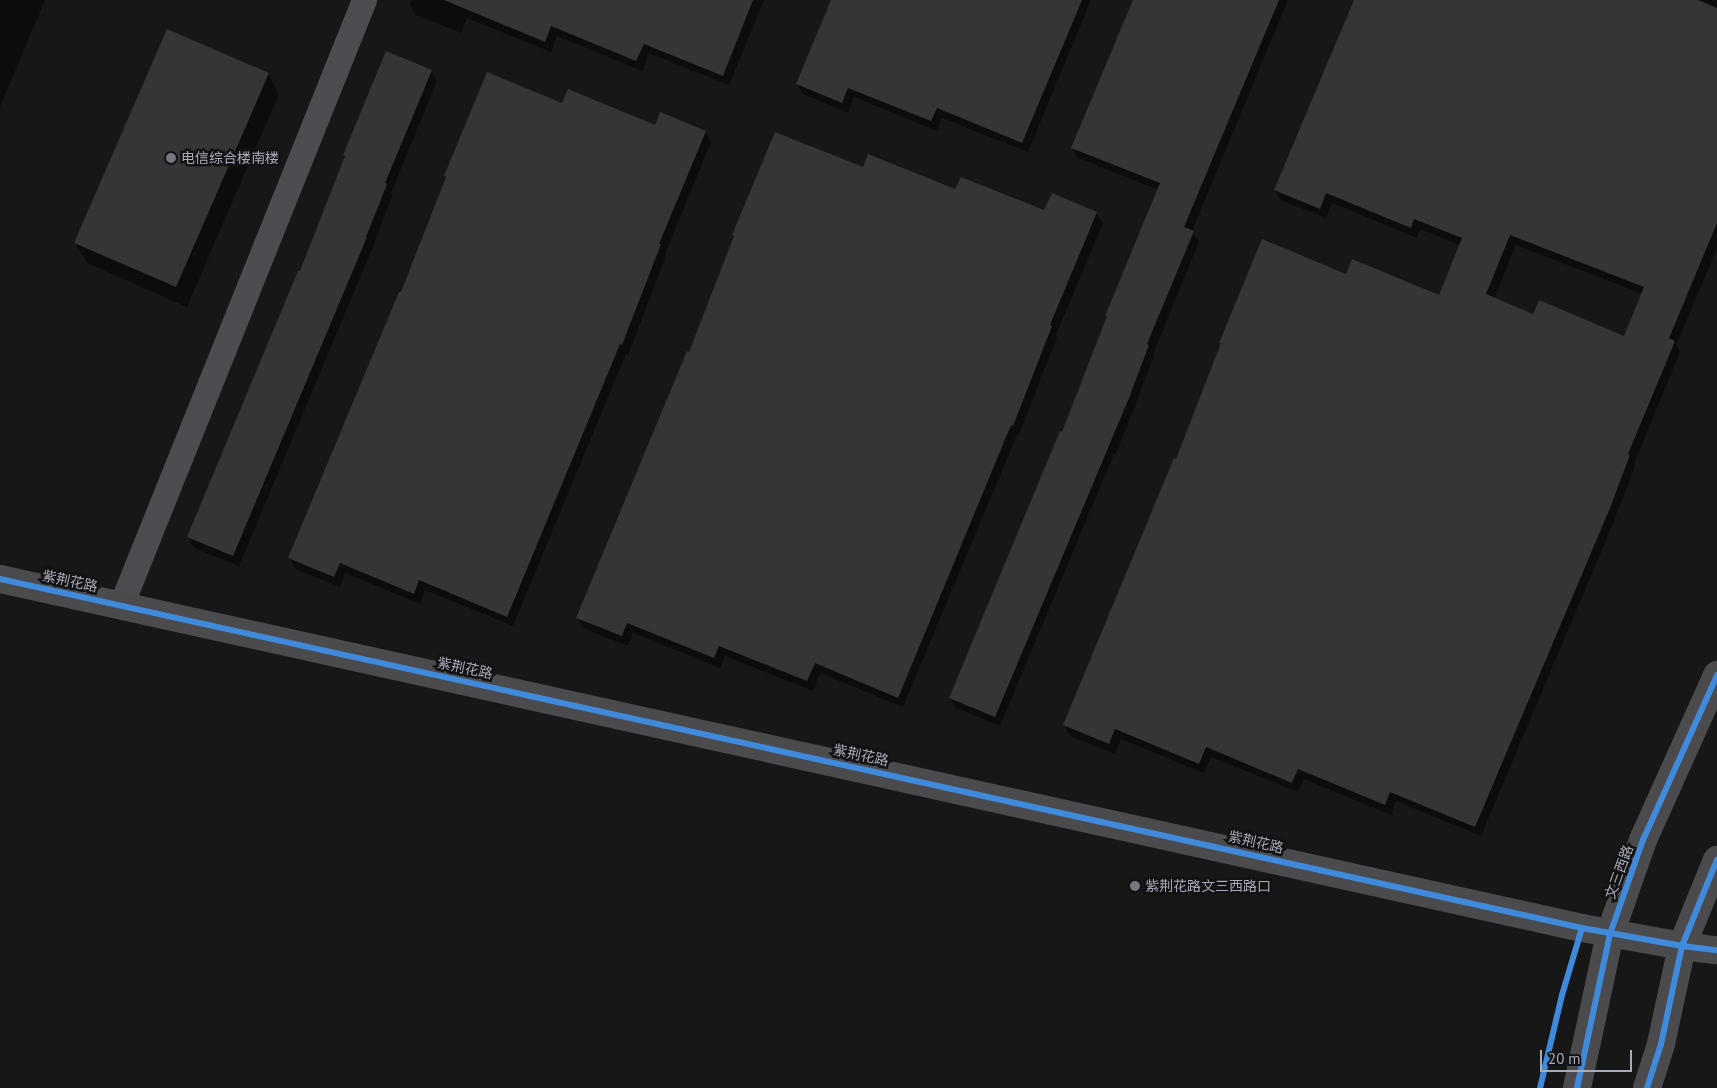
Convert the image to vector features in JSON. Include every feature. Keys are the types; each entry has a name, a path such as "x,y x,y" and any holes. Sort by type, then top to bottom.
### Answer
{"street":[{"path":"121,605 364,0"},
{"name":"紫荆花路","path":"0,579 1610,934 1717,950"},
{"name":"文三西路","path":"1577,1088 1610,934 1644,840 1717,675"},
{"path":"1647,1088 1661,1044 1682,946 1717,860"}],"building":[{"path":"444,0 753,0 723,76 644,44 636,61 551,26 545,42"},
{"path":"831,0 1082,0 1022,143 937,108 931,121 848,88 842,103 796,84"},
{"path":"1133,0 1279,0 1184,227 1194,231 1147,344 1149,345 1129,398 995,717 949,698 1060,431 1062,432 1107,316 1105,316 1160,183 1071,148"},
{"path":"1354,0 1698,0 1717,8 1717,223 1669,338 1675,341 1628,454 1630,455 1610,508 1475,827 1390,792 1385,805 1298,769 1292,783 1206,747 1199,764 1115,729 1109,744 1063,725 1174,458 1176,459 1221,343 1219,343 1262,239 1346,274 1352,259 1439,295 1462,238 1414,219 1411,228 1326,193 1320,209 1274,190","holes":["1510,235 1644,287 1624,336 1539,300 1533,314 1486,294"]},
{"name":"电信综合楼南楼","path":"167,29 269,73 176,287 74,243"},
{"path":"386,51 432,70 385,183 387,184 367,237 233,556 187,537 298,271 300,271 345,156 343,155"},
{"path":"487,72 562,103 568,89 655,125 660,112 706,131 659,244 661,244 622,345 620,344 507,617 419,580 414,594 340,563 334,577 288,558 399,292 401,292 446,177 444,176"},
{"path":"775,132 863,167 868,154 955,189 961,177 1044,210 1052,193 1097,212 1050,325 1052,326 1013,426 1011,425 898,698 815,663 807,681 719,646 714,658 627,623 622,636 576,618 687,351 689,352 734,236 732,235"}],"cycle path":[{"path":"0,579 1582,928 1682,946 1717,950"},
{"path":"1577,1088 1610,934 1643,840 1717,675"},
{"path":"1647,1088 1661,1044 1682,946 1717,860"},
{"path":"1540,1088 1562,995 1582,928"}],"place":[{"name":"电信综合楼南楼","path":"171,158"},
{"name":"紫荆花路文三西路口","path":"1135,886"}]}
